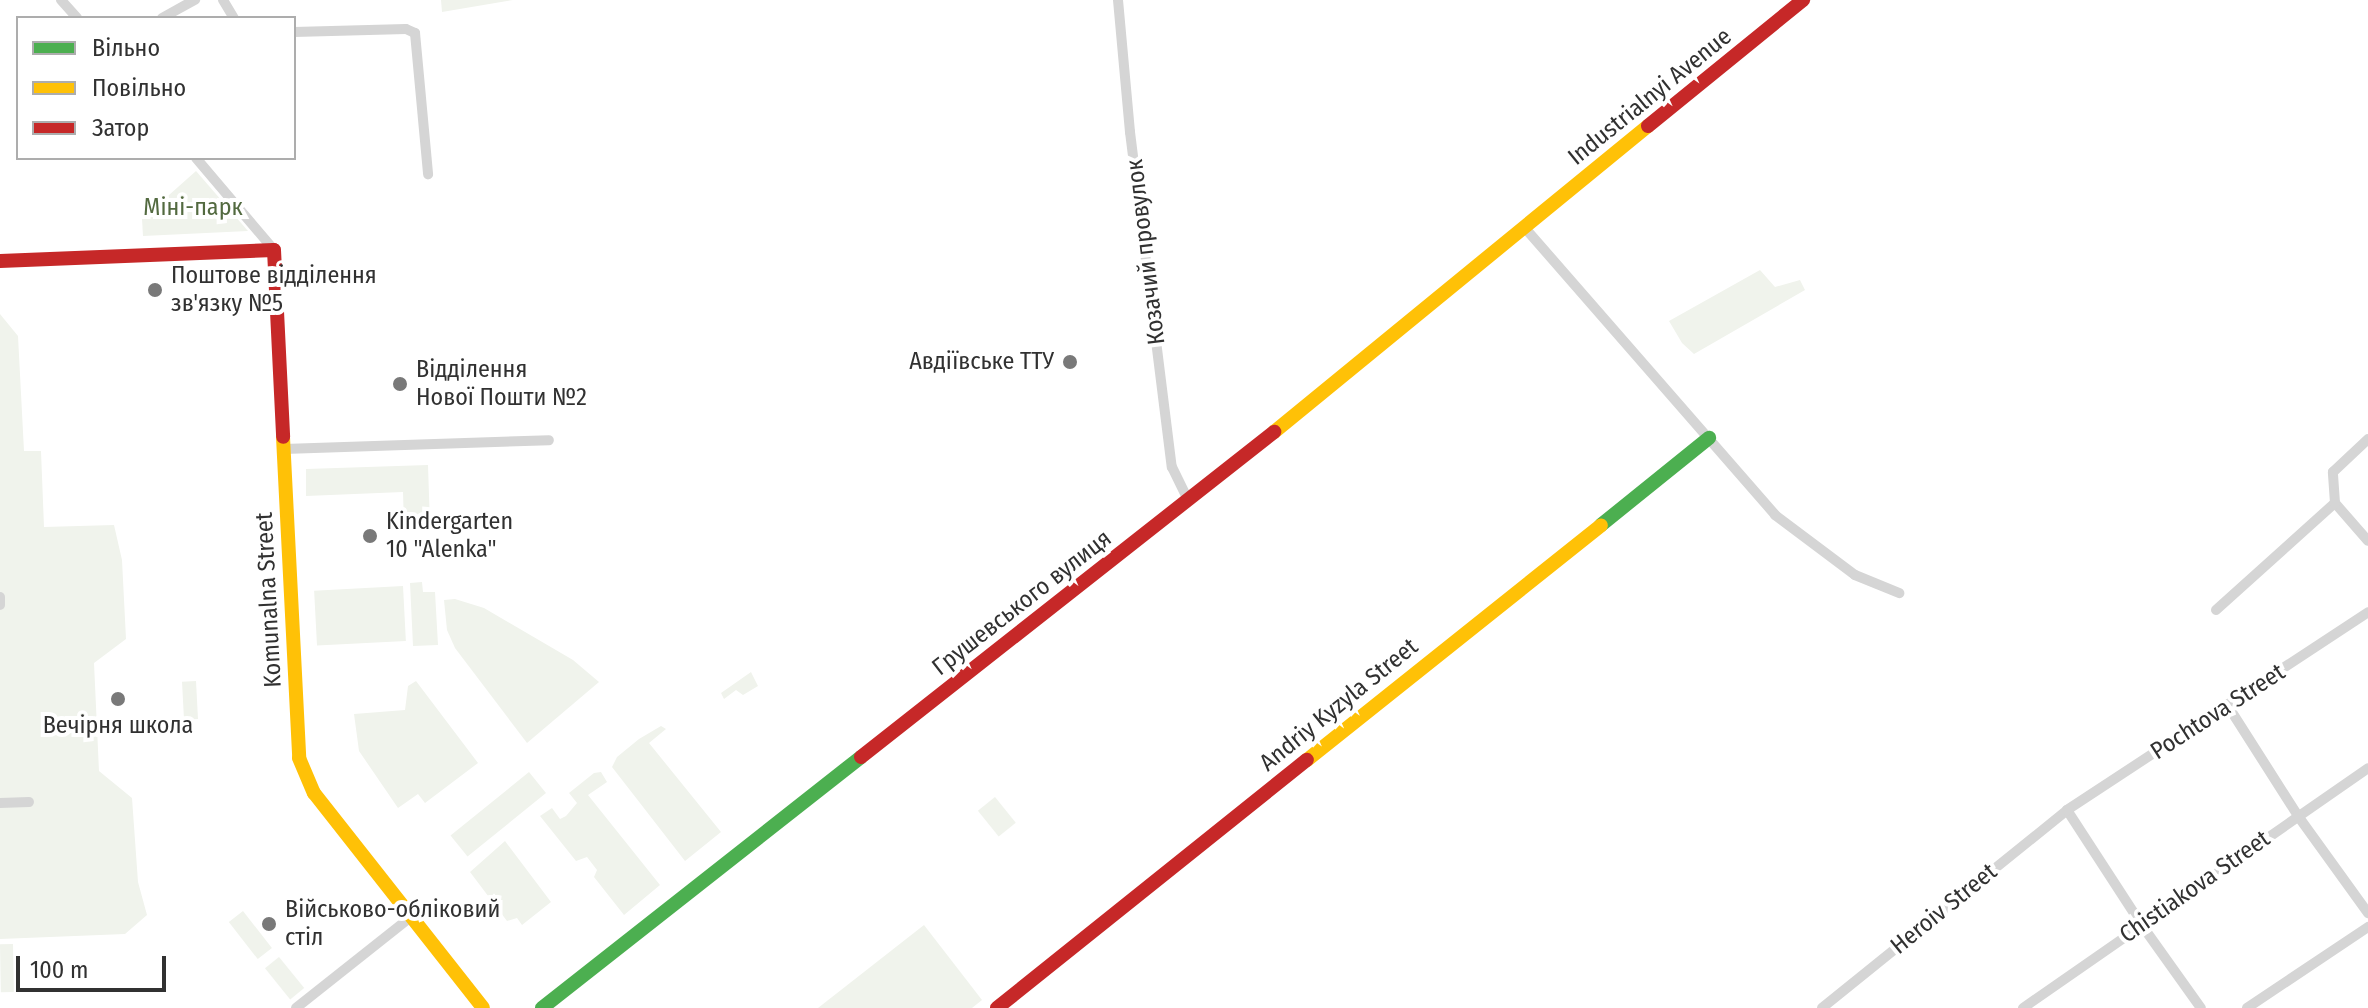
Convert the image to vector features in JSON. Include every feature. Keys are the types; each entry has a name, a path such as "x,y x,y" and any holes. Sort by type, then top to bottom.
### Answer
{"street":[{"path":"61,0 75,16"},
{"path":"166,16 195,0"},
{"name":"Козачий провулок","path":"1118,0 1130,132 1172,467 1188,500"},
{"name":"Industrialnyi Avenue","path":"1525,228 1803,0"},
{"path":"296,32 406,29 415,33 428,174"},
{"path":"198,160 274,250"},
{"path":"1525,228 1775,515 1855,575 1899,593"},
{"name":"Грушевського вулиця","path":"542,1008 1188,500 1525,228"},
{"path":"0,261 274,250"},
{"name":"Komunalna Street","path":"274,250 299,758 314,793 483,1008"},
{"name":"Andriy Kyzyla Street","path":"997,1008 1709,438"},
{"path":"2368,439 2333,472 2335,503 2368,541"},
{"path":"284,449 549,440"},
{"path":"2216,610 2335,503"},
{"path":"0,597 0,605"},
{"name":"Pochtova Street","path":"2067,810 2368,612"},
{"path":"2228,706 2298,816 2368,913"},
{"name":"Chistiakova Street","path":"2023,1008 2368,768"},
{"path":"0,803 29,802"},
{"path":"2067,810 2141,924 2201,1008"},
{"name":"Heroiv Street","path":"1822,1008 2067,810"},
{"path":"296,1008 411,917"},
{"path":"2247,1008 2368,927"}],"green space":[{"path":"441,0 513,0 442,12"},
{"name":"Міні-парк","path":"196,171 248,231 143,236 142,219"},
{"path":"1760,270 1775,287 1800,280 1805,290 1694,354 1682,343 1669,321"},
{"path":"0,314 18,336 24,451 41,451 44,527 114,525 122,560 126,639 94,663 99,771 132,798 138,882 147,915 125,934 0,939"},
{"path":"428,465 430,525 404,526 403,492 306,496 306,469"},
{"path":"422,582 423,592 435,592 438,645 413,646 410,583"},
{"path":"403,586 406,641 317,646 314,591"},
{"path":"455,599 484,608 573,660 599,682 527,743 455,648 447,630 444,600"},
{"path":"751,672 758,686 743,695 736,690 724,699 721,693"},
{"path":"196,681 198,719 184,720 182,682"},
{"path":"416,681 478,763 425,803 418,794 398,808 359,751 354,714 405,710 408,686"},
{"path":"661,726 666,729 649,743 721,832 685,861 612,767 617,757"},
{"path":"529,772 546,793 467,857 451,836"},
{"path":"601,772 607,782 588,795 660,885 624,915 594,877 597,870 587,857 576,861 540,816 552,808 560,819 566,816 577,803 569,793 594,773"},
{"path":"995,797 1016,823 999,836 978,811"},
{"path":"505,841 551,902 522,925 517,918 507,921 470,872"},
{"path":"243,911 272,948 258,959 229,922"},
{"path":"924,925 982,1000 972,1008 818,1008"},
{"path":"0,944 13,944 14,992 1,992"},
{"path":"279,957 304,988 290,999 265,968"}],"traffic: fast":[{"path":"1601,525 1709,438"},
{"path":"542,1008 861,757"}],"traffic: slow":[{"path":"1274,432 1648,126"},
{"path":"283,437 299,758 314,793 483,1008"},
{"path":"1307,760 1601,525"}],"traffic: jam":[{"path":"1648,126 1803,0"},
{"path":"0,261 274,250 283,437"},
{"path":"861,757 1274,432"},
{"path":"997,1008 1307,760"}],"place":[{"name":"Поштове відділення зв'язку №5","path":"155,290"},
{"name":"Авдіївське ТТУ","path":"1070,362"},
{"name":"Відділення Нової Пошти №2","path":"400,384"},
{"name":"Kindergarten 10 \"Alenka\"","path":"370,536"},
{"name":"Вечірня школа","path":"118,699"},
{"name":"Військово-обліковий стіл","path":"269,924"}]}
